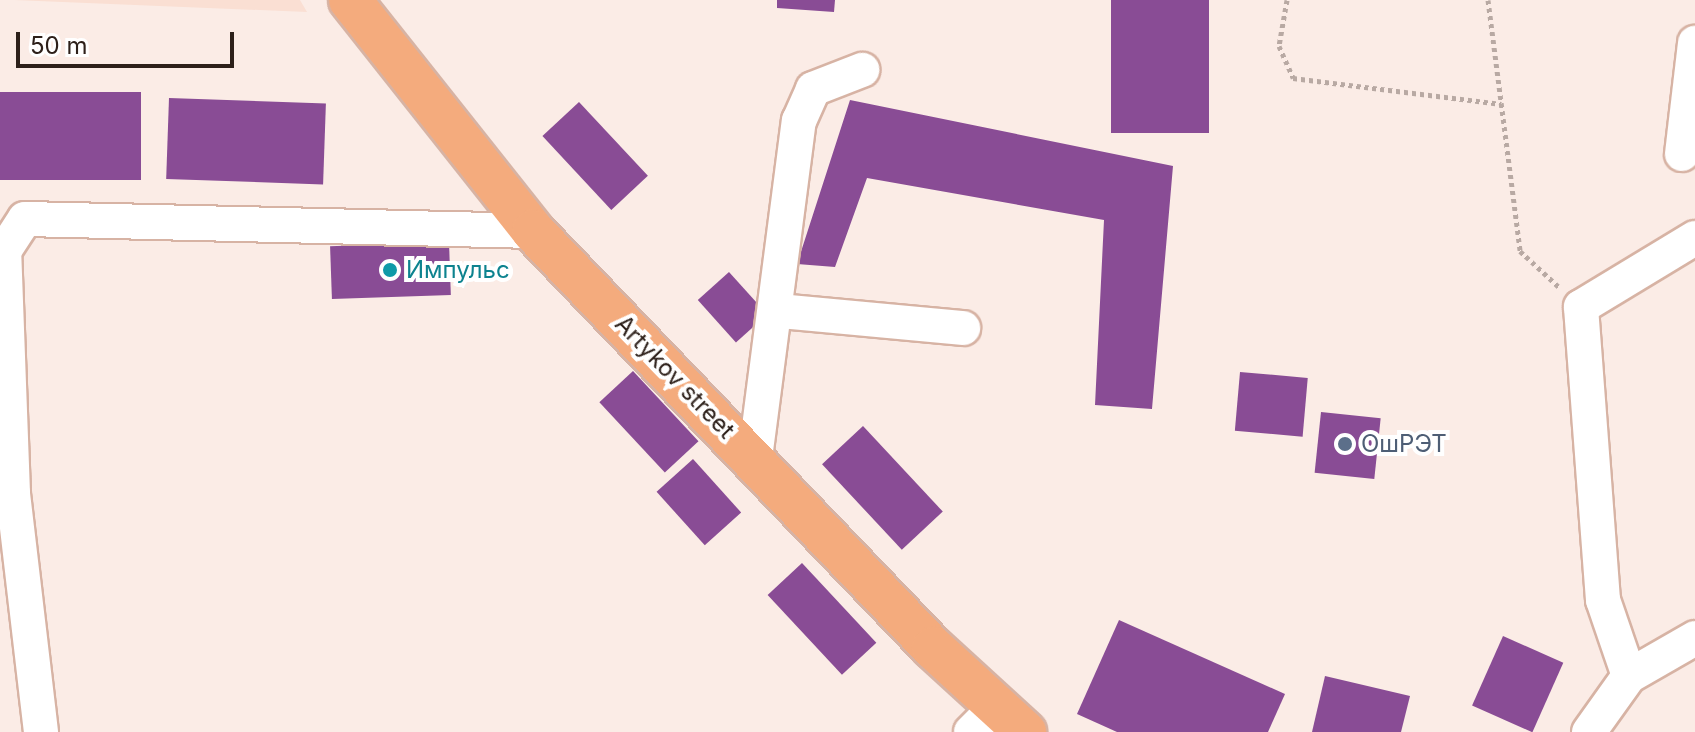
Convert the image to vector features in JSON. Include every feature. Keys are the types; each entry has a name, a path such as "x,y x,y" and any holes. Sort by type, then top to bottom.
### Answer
{"main road":[{"name":"Artykov street","path":"350,0 533,231 755,458 998,723"}],"street":[{"path":"1682,154 1695,43"},
{"path":"755,458 779,311 799,121 813,89 862,70"},
{"path":"41,732 7,492 2,250 25,219 533,231"},
{"path":"1629,676 1603,600 1581,307 1695,238"},
{"path":"779,311 963,328"},
{"path":"1589,732 1629,676 1695,638"}],"path":[{"path":"1287,0 1279,46 1293,78 1501,104"},
{"path":"1488,0 1520,251 1581,307"}],"shaded area":[{"path":"14,0 300,0 307,12"}],"building":[{"path":"777,0 835,0 834,12 777,8"},
{"path":"1111,0 1209,0 1209,133 1111,133"},
{"path":"0,92 141,92 141,180 0,180"},
{"path":"169,98 326,103 323,184 166,179"},
{"path":"850,100 1173,166 1152,409 1095,405 1104,220 867,178 835,267 797,264"},
{"path":"579,102 648,176 611,210 542,136"},
{"name":"Импульс","path":"449,242 451,295 332,299 330,246"},
{"path":"729,272 767,314 736,342 698,300"},
{"path":"633,371 698,441 665,473 599,402"},
{"path":"1240,372 1308,378 1303,437 1235,431"},
{"path":"1321,412 1381,418 1374,479 1315,473"},
{"path":"863,426 943,512 902,550 822,464"},
{"path":"693,459 741,513 705,545 657,492"},
{"path":"802,563 876,643 842,675 768,595"},
{"path":"1119,620 1285,694 1268,732 1117,732 1077,714"},
{"path":"1503,636 1563,663 1533,732 1472,705"},
{"path":"1325,676 1410,696 1401,732 1312,732"}],"place":[{"name":"Импульс","path":"390,270"},
{"name":"ОшРЭТ","path":"1345,444"}]}
